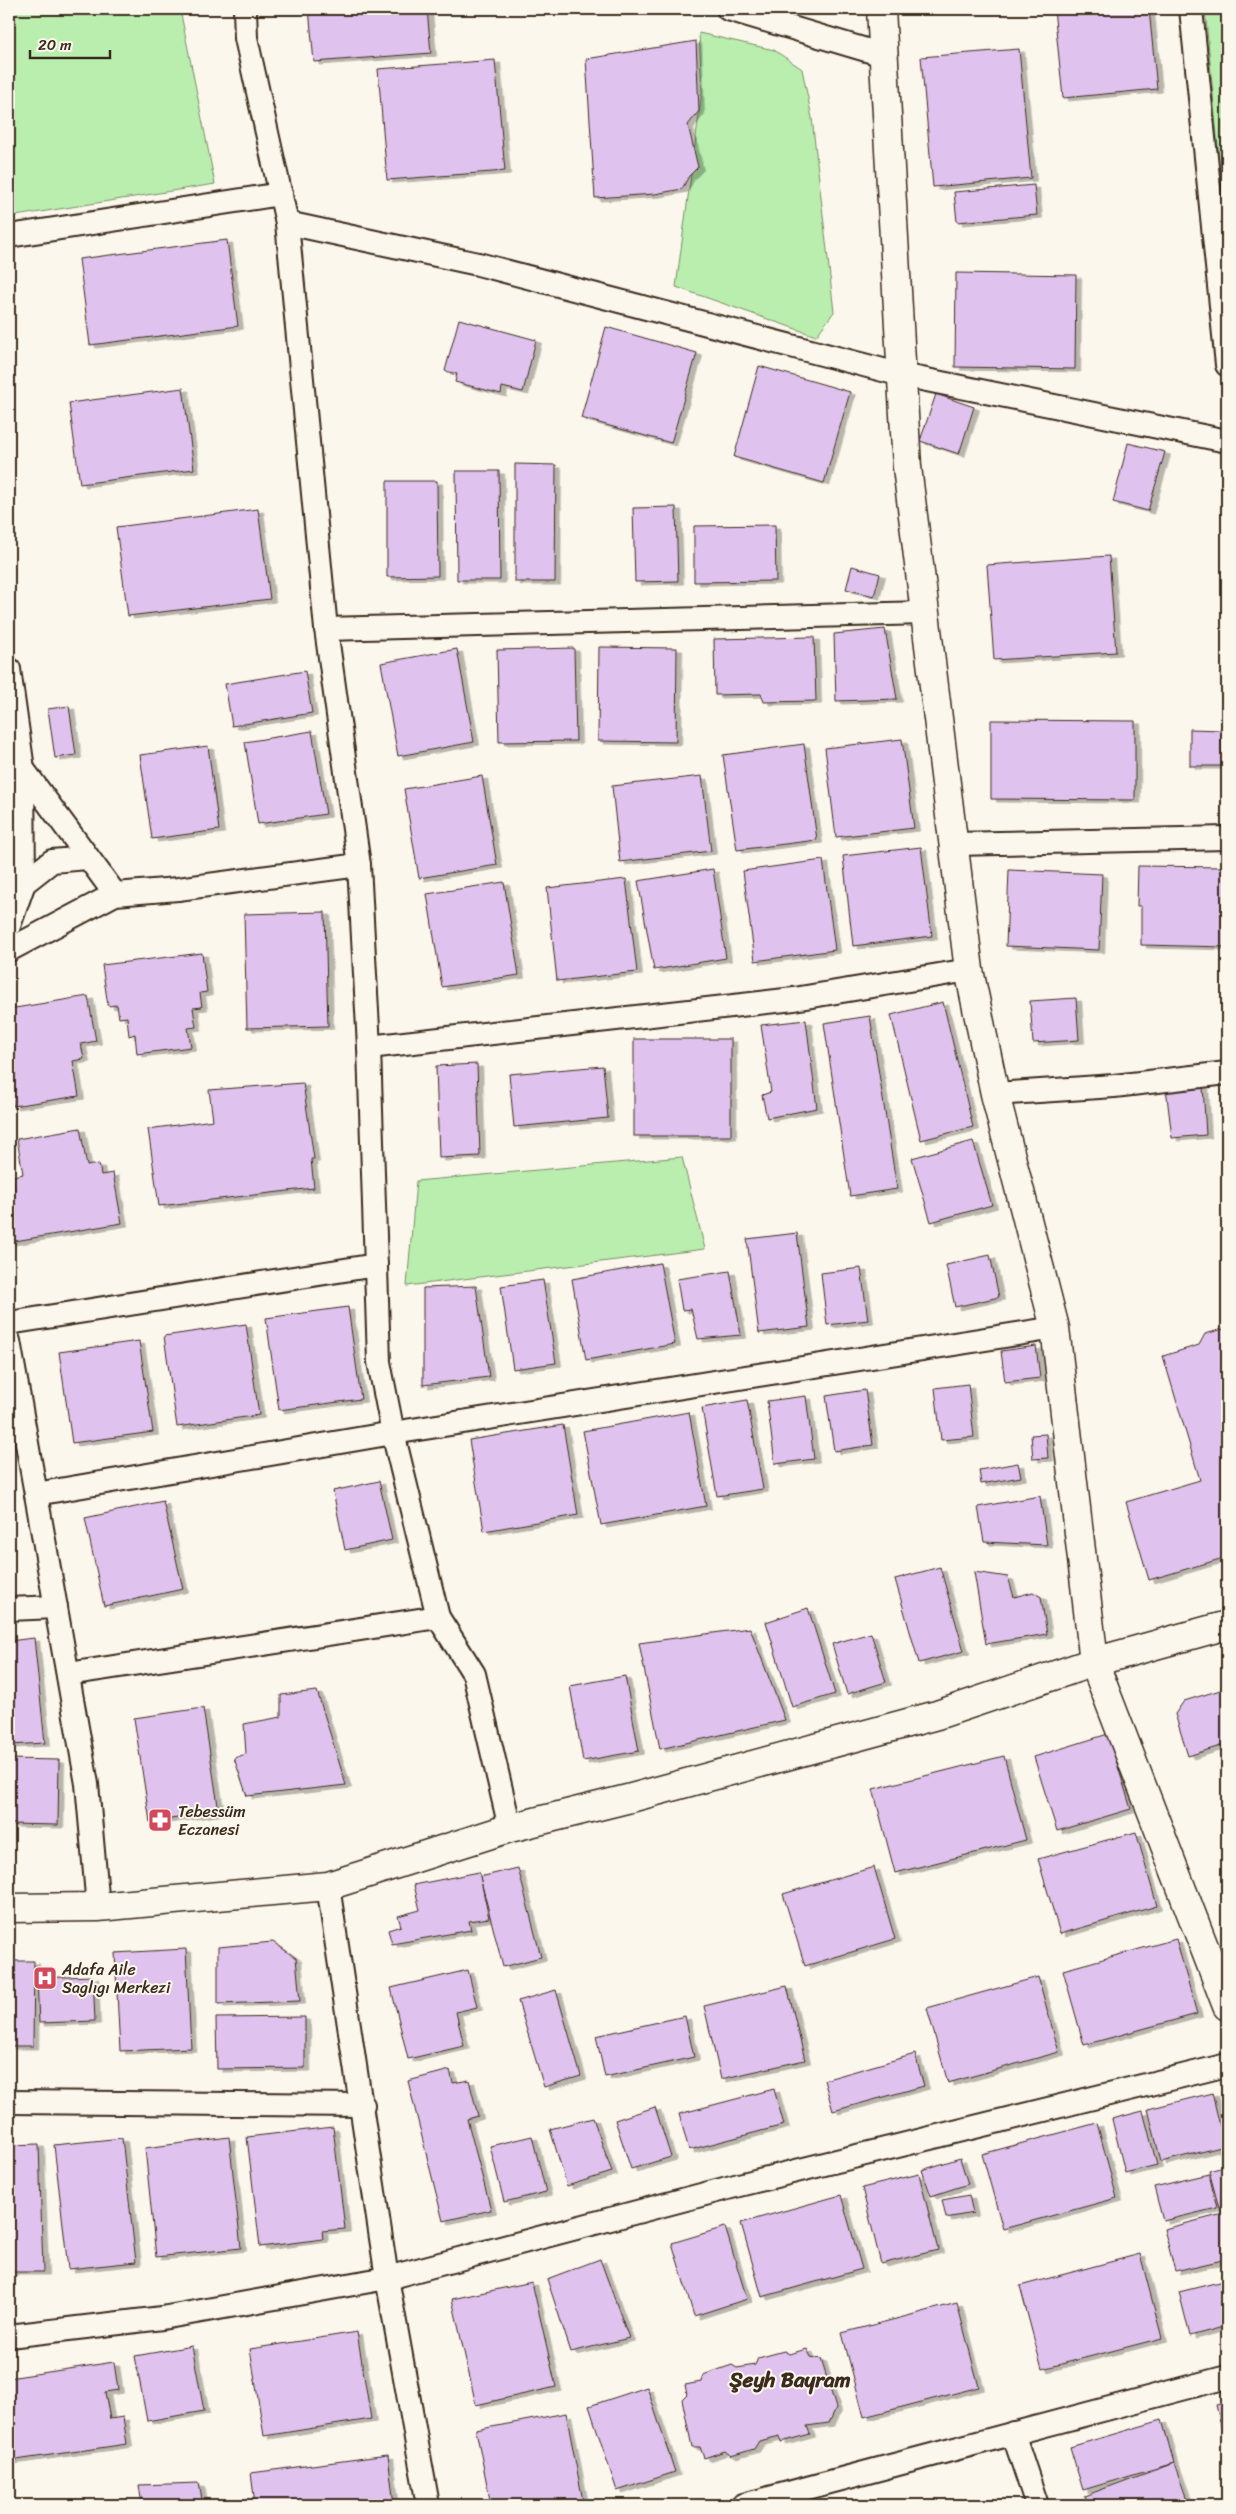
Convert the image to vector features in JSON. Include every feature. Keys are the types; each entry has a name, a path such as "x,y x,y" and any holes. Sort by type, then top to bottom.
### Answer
{"main road":[{"path":"880,9 907,467 969,970 995,1094 1055,1328 1094,1662 1227,2006"},
{"path":"9,1908 98,1907 328,1886 510,1828 631,1798 937,1715 1094,1662 1227,1625"}],"street":[{"path":"245,9 246,38 287,223 326,629 359,865 369,1047 379,1362 393,1433 438,1617 474,1674 510,1828"},
{"path":"728,9 883,55"},
{"path":"1191,9 1227,365"},
{"path":"9,236 281,194"},
{"path":"287,223 478,264 902,375 1227,441"},
{"path":"326,629 925,613"},
{"path":"9,669 23,769 24,883 9,926"},
{"path":"23,769 115,894"},
{"path":"954,844 1227,838"},
{"path":"24,883 52,860 87,858"},
{"path":"9,950 115,894 178,889 359,865"},
{"path":"369,1047 785,1000 969,970"},
{"path":"995,1094 1114,1086 1227,1073"},
{"path":"9,1323 376,1265"},
{"path":"36,1494 393,1433 1055,1328"},
{"path":"9,1341 88,1784 98,1907"},
{"path":"9,1609 56,1607"},
{"path":"68,1674 438,1617"},
{"path":"328,1886 363,2105 387,2278 428,2505"},
{"path":"9,2336 162,2318 387,2278 739,2185 1227,2065"},
{"path":"9,2102 363,2105"},
{"path":"743,2505 1227,2377"},
{"path":"1013,2434 1037,2505"}],"lane":[{"path":"9,794 23,769"}],"green space":[{"path":"9,9 180,9 215,184 9,217"},
{"path":"1205,9 1227,9 1227,243"},
{"path":"699,33 774,50 802,69 812,118 834,312 816,336 676,287 702,92"},
{"path":"682,1157 705,1249 407,1286 416,1181"}],"building":[{"path":"309,9 427,9 431,53 314,62"},
{"path":"1054,9 1149,9 1157,89 1063,98"},
{"path":"696,41 699,111 688,125 698,167 689,176 682,189 655,194 595,198 586,59"},
{"path":"1019,49 1031,178 933,187 921,57"},
{"path":"495,60 505,171 387,180 378,69"},
{"path":"1034,185 1037,215 957,222 954,192"},
{"path":"227,240 238,326 90,345 79,259"},
{"path":"956,273 1076,275 1075,369 955,367"},
{"path":"459,319 536,340 523,392 502,387 501,394 455,382 457,374 445,371"},
{"path":"606,327 697,353 671,443 581,418"},
{"path":"759,366 850,392 824,483 734,457"},
{"path":"183,388 194,469 80,484 69,403"},
{"path":"936,394 974,407 959,454 920,441"},
{"path":"1128,443 1165,452 1148,511 1113,502"},
{"path":"515,464 556,465 555,582 515,582"},
{"path":"456,471 499,471 500,580 457,580"},
{"path":"387,481 437,481 438,576 387,577"},
{"path":"676,507 678,581 635,582 633,508"},
{"path":"258,509 270,599 128,616 116,527"},
{"path":"775,525 776,581 694,582 694,526"},
{"path":"1109,556 1116,652 994,660 987,565"},
{"path":"852,566 880,574 874,596 846,589"},
{"path":"885,629 897,699 836,701 834,634"},
{"path":"814,637 816,701 764,702 761,694 715,695 714,639"},
{"path":"599,647 677,648 676,742 598,741"},
{"path":"574,648 576,741 499,742 497,650"},
{"path":"457,649 474,742 398,756 381,663"},
{"path":"305,671 312,713 232,726 225,684"},
{"path":"69,706 76,755 55,758 48,709"},
{"path":"991,720 1135,721 1135,800 991,799"},
{"path":"1190,729 1222,730 1222,766 1190,766"},
{"path":"312,731 326,814 258,824 245,742"},
{"path":"902,739 914,828 836,837 825,748"},
{"path":"804,744 817,840 737,850 723,755"},
{"path":"208,746 219,830 152,839 140,755"},
{"path":"482,776 497,865 419,878 404,789"},
{"path":"702,776 711,851 620,862 612,786"},
{"path":"921,847 932,936 853,946 843,856"},
{"path":"823,860 835,950 755,961 743,871"},
{"path":"1138,866 1227,867 1227,947 1141,945 1141,906 1137,906"},
{"path":"713,869 726,958 654,970 638,881"},
{"path":"1009,870 1102,874 1099,950 1006,946"},
{"path":"626,879 637,972 557,981 547,888"},
{"path":"504,882 519,975 442,987 427,894"},
{"path":"325,912 328,1026 247,1028 244,914"},
{"path":"202,953 207,992 200,993 202,1007 193,1008 196,1027 188,1028 191,1047 137,1054 135,1034 129,1036 127,1017 119,1018 117,1005 108,1006 102,965"},
{"path":"88,996 96,1041 81,1044 84,1059 73,1061 79,1096 13,1106 9,1082 9,1009"},
{"path":"1076,998 1079,1040 1033,1043 1030,1001"},
{"path":"943,1002 973,1127 921,1140 891,1015"},
{"path":"870,1016 897,1189 850,1196 824,1023"},
{"path":"806,1020 817,1108 767,1118 762,1095 771,1092 761,1025"},
{"path":"634,1039 731,1039 731,1136 634,1136"},
{"path":"477,1064 480,1156 439,1158 436,1066"},
{"path":"603,1066 608,1118 514,1127 509,1074"},
{"path":"303,1083 314,1159 311,1159 314,1188 159,1206 148,1129 213,1120 209,1090"},
{"path":"1203,1086 1206,1135 1172,1138 1166,1088"},
{"path":"80,1128 87,1166 99,1164 101,1175 113,1173 122,1223 9,1242 9,1191 15,1189 13,1176 23,1174 17,1139"},
{"path":"973,1141 992,1205 931,1222 912,1158"},
{"path":"797,1233 809,1327 759,1333 747,1239"},
{"path":"990,1255 999,1297 955,1307 946,1265"},
{"path":"660,1263 675,1344 586,1360 572,1279"},
{"path":"861,1268 868,1320 827,1325 821,1273"},
{"path":"730,1271 741,1335 698,1339 691,1309 682,1310 677,1279"},
{"path":"543,1280 556,1363 513,1369 501,1286"},
{"path":"476,1286 489,1377 423,1385 423,1288"},
{"path":"348,1307 361,1399 279,1410 266,1318"},
{"path":"246,1324 259,1415 177,1427 164,1336"},
{"path":"1227,1328 1227,1557 1149,1580 1126,1502 1200,1480 1163,1356 1199,1345 1205,1334"},
{"path":"139,1341 153,1432 72,1443 59,1352"},
{"path":"1036,1346 1040,1378 1005,1382 1001,1351"},
{"path":"968,1384 974,1437 941,1440 935,1388"},
{"path":"865,1390 873,1445 834,1451 826,1396"},
{"path":"806,1396 814,1459 775,1464 767,1401"},
{"path":"747,1400 763,1489 717,1496 702,1408"},
{"path":"689,1412 706,1506 601,1525 583,1431"},
{"path":"563,1425 578,1515 484,1531 469,1440"},
{"path":"1046,1434 1048,1458 1033,1459 1031,1435"},
{"path":"1018,1463 1021,1477 981,1484 979,1470"},
{"path":"379,1481 392,1540 345,1550 333,1491"},
{"path":"1040,1496 1047,1545 984,1542 978,1507"},
{"path":"163,1501 183,1589 104,1606 85,1518"},
{"path":"940,1567 964,1651 919,1663 895,1579"},
{"path":"974,1572 1008,1577 1014,1597 1033,1592 1041,1597 1047,1634 986,1644"},
{"path":"808,1608 835,1694 792,1707 766,1622"},
{"path":"750,1628 785,1720 660,1749 639,1643"},
{"path":"871,1633 886,1682 847,1694 832,1644"},
{"path":"34,1638 45,1743 9,1745 9,1641"},
{"path":"625,1676 639,1751 583,1761 570,1686"},
{"path":"1227,1688 1227,1744 1188,1756 1175,1714 1184,1701"},
{"path":"317,1691 346,1785 247,1796 234,1758 246,1754 244,1724 281,1717 281,1695"},
{"path":"203,1708 219,1812 150,1822 134,1718"},
{"path":"1108,1734 1131,1809 1057,1831 1034,1757"},
{"path":"1004,1756 1026,1840 895,1873 873,1789"},
{"path":"9,1759 59,1760 58,1825 9,1824"},
{"path":"1136,1832 1157,1906 1060,1934 1038,1859"},
{"path":"874,1867 895,1939 805,1966 783,1894"},
{"path":"518,1868 541,1957 503,1967 480,1877"},
{"path":"479,1872 489,1918 469,1921 471,1930 392,1944 388,1930 401,1926 398,1916 420,1910 414,1885"},
{"path":"1176,1939 1197,2014 1084,2045 1063,1970"},
{"path":"273,1942 296,1958 300,2001 218,2004 218,1947"},
{"path":"186,1949 191,2048 120,2051 115,1953"},
{"path":"9,1961 34,1961 33,2046 9,2046"},
{"path":"468,1970 477,2007 456,2012 464,2046 408,2059 391,1988"},
{"path":"93,1976 95,2021 39,2023 37,1978"},
{"path":"1038,1977 1059,2052 948,2083 927,2008"},
{"path":"787,1986 805,2060 721,2079 704,2006"},
{"path":"556,1990 581,2076 544,2087 518,2001"},
{"path":"685,2016 694,2057 605,2077 596,2036"},
{"path":"305,2017 305,2068 217,2069 216,2018"},
{"path":"915,2054 924,2086 833,2111 824,2080"},
{"path":"450,2070 453,2083 469,2080 478,2116 467,2119 491,2210 443,2221 408,2081"},
{"path":"774,2089 784,2125 689,2150 679,2114"},
{"path":"1212,2093 1225,2146 1161,2162 1148,2109"},
{"path":"655,2107 671,2157 631,2169 615,2120"},
{"path":"1143,2111 1157,2165 1125,2173 1112,2119"},
{"path":"593,2118 612,2172 567,2186 550,2129"},
{"path":"1097,2123 1117,2198 1003,2229 982,2154"},
{"path":"333,2127 345,2229 322,2231 323,2239 260,2247 247,2137"},
{"path":"532,2136 546,2192 504,2202 490,2146"},
{"path":"229,2137 241,2248 156,2257 145,2148"},
{"path":"122,2138 136,2262 68,2269 54,2145"},
{"path":"39,2144 43,2272 9,2272 9,2145"},
{"path":"960,2158 968,2184 931,2196 922,2170"},
{"path":"1227,2166 1227,2205 1219,2208 1209,2171"},
{"path":"919,2174 938,2250 881,2264 862,2188"},
{"path":"1209,2174 1217,2208 1163,2221 1154,2187"},
{"path":"841,2195 862,2269 762,2297 741,2223"},
{"path":"969,2195 973,2213 946,2218 942,2200"},
{"path":"1227,2213 1227,2259 1175,2271 1164,2229"},
{"path":"725,2227 747,2299 694,2316 672,2243"},
{"path":"1140,2254 1162,2338 1042,2369 1020,2286"},
{"path":"600,2259 629,2338 571,2352 547,2279"},
{"path":"1227,2280 1227,2326 1190,2336 1179,2292"},
{"path":"532,2282 556,2387 476,2405 452,2299"},
{"path":"957,2303 979,2387 864,2417 842,2333"},
{"path":"357,2332 371,2419 264,2436 250,2349"},
{"path":"192,2346 204,2411 147,2421 135,2356"},
{"path":"807,2349 811,2357 821,2359 836,2408 829,2423 807,2426 810,2434 781,2442 780,2436 759,2441 754,2449 731,2456 725,2451 704,2458 700,2447 692,2447 682,2399 687,2394 685,2385 701,2382 703,2375 732,2365 737,2368 755,2365 758,2358 784,2351 789,2354"},
{"path":"114,2362 118,2390 105,2392 110,2419 123,2417 127,2444 9,2461 9,2378"},
{"path":"647,2387 675,2472 617,2491 589,2406"},
{"path":"1227,2402 1227,2450 1216,2405"},
{"path":"566,2413 583,2501 562,2505 491,2505 476,2430"},
{"path":"1162,2420 1174,2463 1083,2490 1070,2447"},
{"path":"388,2455 394,2505 255,2505 251,2473"},
{"path":"1174,2463 1189,2505 1088,2505 1084,2496"},
{"path":"199,2483 203,2505 142,2505 139,2485"}],"place":[{"name":"Tebessüm Eczanesi","path":"160,1820"},
{"name":"Adafa Aile Saglıgı Merkezi","path":"45,1978"}],"district":[{"name":"Şeyh Bayram","path":"790,2380"}]}
